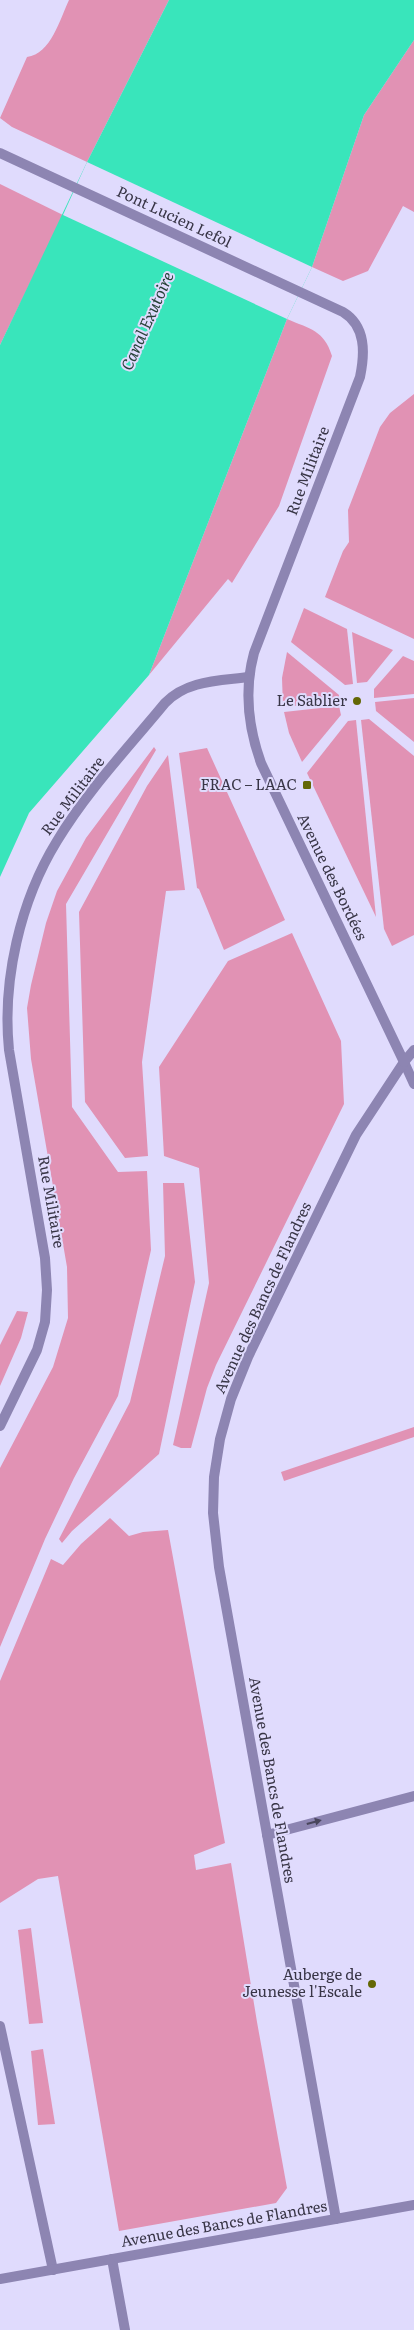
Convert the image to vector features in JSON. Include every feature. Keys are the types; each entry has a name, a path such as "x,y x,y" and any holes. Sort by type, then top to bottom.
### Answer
{"street":[{"name":"Pont Lucien Lefol","path":"0,153 335,308"},
{"name":"Rue Militaire","path":"0,1426 37,1350 45,1322 47,1306 45,1258 9,1050 6,1019 15,957 29,903 49,855 75,813 174,693 188,687 249,677 254,653 360,377 363,352 358,327 350,316 335,308"},
{"name":"Avenue des Bordées","path":"249,677 248,703 250,726 261,762 414,1084"},
{"name":"Avenue des Bancs de Flandres","path":"0,2279 336,2219 216,1543 213,1496 220,1439 231,1399 248,1357 356,1135 414,1050"},
{"path":"267,1835 414,1796"},
{"path":"0,2026 53,2270"},
{"path":"336,2219 414,2205"},
{"path":"112,2259 125,2330"}],"shaded area":[{"path":"69,0 169,0 87,162 12,127 0,118 27,57 42,50 48,43 58,26"},
{"path":"414,40 414,212 403,206 368,271 343,281 312,267 364,115"},
{"path":"0,184 63,215 0,345"},
{"path":"287,319 309,328 320,336 329,347 332,356 279,506 232,583 228,579 149,675"},
{"path":"414,394 414,639 325,597 343,551 349,542 348,510 380,427 390,413"},
{"path":"304,608 347,629 353,684 345,685 291,642"},
{"path":"352,632 393,650 367,682 357,683"},
{"path":"287,652 339,695 339,701 283,707 282,678"},
{"path":"403,656 414,661 414,694 374,698 374,689"},
{"path":"414,698 414,742 376,711 375,702"},
{"path":"339,706 341,715 302,762 289,733 284,712"},
{"path":"369,719 414,756 414,935 392,946 384,929 361,720"},
{"path":"356,720 376,917 307,773 348,721"},
{"path":"154,747 156,750 66,904 72,1107 118,1172 147,1171 151,1250 118,1396 74,1478 45,1539 0,1647 0,1468 53,1367 68,1318 67,1267 31,1059 27,1008 46,923 57,891 86,838"},
{"path":"207,748 285,920 224,950 197,888 179,753"},
{"path":"168,755 185,890 166,891 142,1062 148,1156 125,1158 85,1102 79,912 147,786"},
{"path":"292,933 341,1041 344,1104 216,1365 207,1388 191,1448 181,1448 173,1445 209,1283 199,1168 164,1156 159,1067 228,961"},
{"path":"163,1183 184,1183 195,1282 159,1454 72,1531 62,1543 59,1539 130,1402 165,1256"},
{"path":"17,1311 28,1312 21,1338 0,1386 0,1345"},
{"path":"414,1427 414,1437 284,1481 281,1472"},
{"path":"110,1518 129,1536 143,1532 168,1530 225,1843 194,1855 196,1870 231,1863 287,2188 276,2203 119,2231 58,1876 38,1879 0,1903 0,1681 51,1559 63,1565 81,1544"},
{"path":"31,1928 43,2023 29,2024 18,1930"},
{"path":"43,2049 55,2124 38,2125 31,2051"}],"water":[{"name":"Canal Exutoire","path":"169,0 414,0 414,40 364,115 312,267 287,319 149,675 29,813 0,877 0,345 87,162"}],"pier":[{"path":"87,162 312,267 287,319 63,215"}],"place":[{"name":"Le Sablier","path":"357,701"},
{"name":"FRAC – LAAC","path":"307,785"},
{"name":"Auberge de Jeunesse l'Escale","path":"372,1984"}]}
